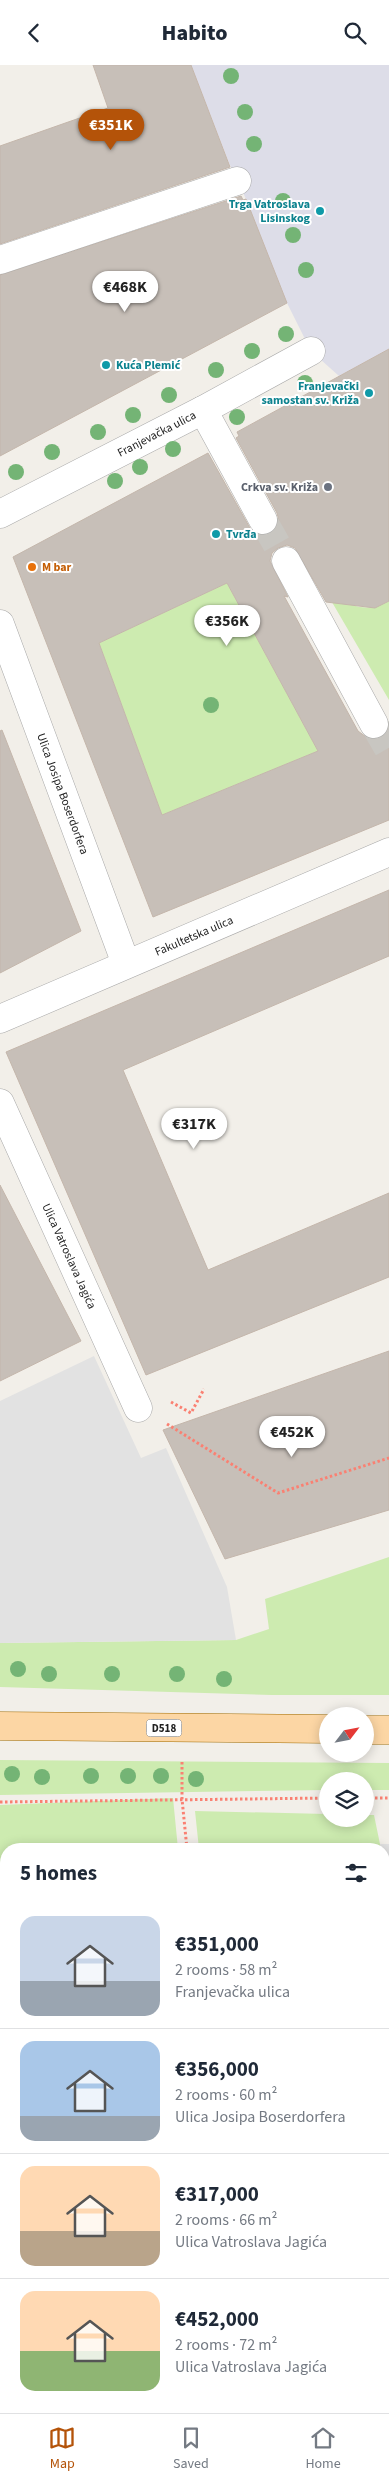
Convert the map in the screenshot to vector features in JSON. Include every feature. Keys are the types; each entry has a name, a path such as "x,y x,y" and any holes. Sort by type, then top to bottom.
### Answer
{"main road":[{"name":"D518","path":"0,1727 319,1729"},
{"path":"374,1730 389,1730"}],"street":[{"path":"0,260 237,181"},
{"name":"Franjevačka ulica","path":"0,514 203,410 311,351"},
{"path":"203,410 263,520"},
{"path":"286,561 374,724"},
{"name":"Ulica Josipa Boserdorfera","path":"0,624 126,964"},
{"name":"Fakultetska ulica","path":"0,1019 389,852"},
{"name":"Ulica Vatroslava Jagića","path":"0,1103 138,1408"}],"path":[{"path":"166,1400 191,1413 204,1389"},
{"path":"138,1408 172,1426 278,1493 389,1458"},
{"path":"182,1756 182,1799 186,1843"},
{"path":"0,1802 319,1798"},
{"path":"374,1798 389,1798"}],"green space":[{"path":"227,583 318,751 162,815 99,643"},
{"path":"322,585 346,602 361,607 370,607 389,601 389,700"},
{"path":"389,1557 389,1695 272,1695 0,1687 0,1643 236,1640 269,1629 265,1599"},
{"path":"0,1760 389,1763 389,1790 374,1790 374,1772 319,1772 319,1790 0,1795"},
{"path":"173,1798 177,1843 0,1843 0,1805"},
{"path":"195,1811 319,1814 319,1827 374,1827 374,1815 380,1843 198,1843"}],"shaded area":[{"name":"Trga Vatroslava Lisinskog","path":"191,65 389,65 389,349 339,376 311,351 287,303"},
{"path":"94,1356 141,1458 166,1448 227,1587 236,1640 0,1643 0,1401"}],"building":[{"path":"93,65 191,65 230,167 0,244 0,146 108,108"},
{"path":"241,196 243,200 246,199 287,303 0,456 0,275"},
{"path":"389,349 389,601 375,608 326,602 295,548 287,545 278,548 272,553 270,561 288,597 284,596 358,731 374,740 382,737 389,727 389,820 153,917 13,557 208,453 250,528 255,534 262,536 271,533 277,528 279,521 277,513 236,438 239,436 237,432","holes":["227,583 318,751 162,815 99,643"]},
{"path":"2,730 81,931 0,973 0,731"},
{"path":"389,890 389,956 123,1070 208,1270 389,1193 389,1277 146,1375 6,1052"},
{"path":"0,1185 81,1341 0,1381"},
{"path":"389,1351 389,1510 225,1559 163,1430"}],"tunnel":[{"path":"263,520 286,561"},
{"path":"374,724 389,750"}],"place":[{"name":"Trga Vatroslava Lisinskog","path":"320,211"},
{"name":"Kuća Plemić","path":"106,365"},
{"name":"Franjevački samostan sv. Križa","path":"369,393"},
{"name":"Crkva sv. Križa","path":"328,487"},
{"name":"Tvrđa","path":"216,534"},
{"name":"M bar","path":"32,567"}]}
